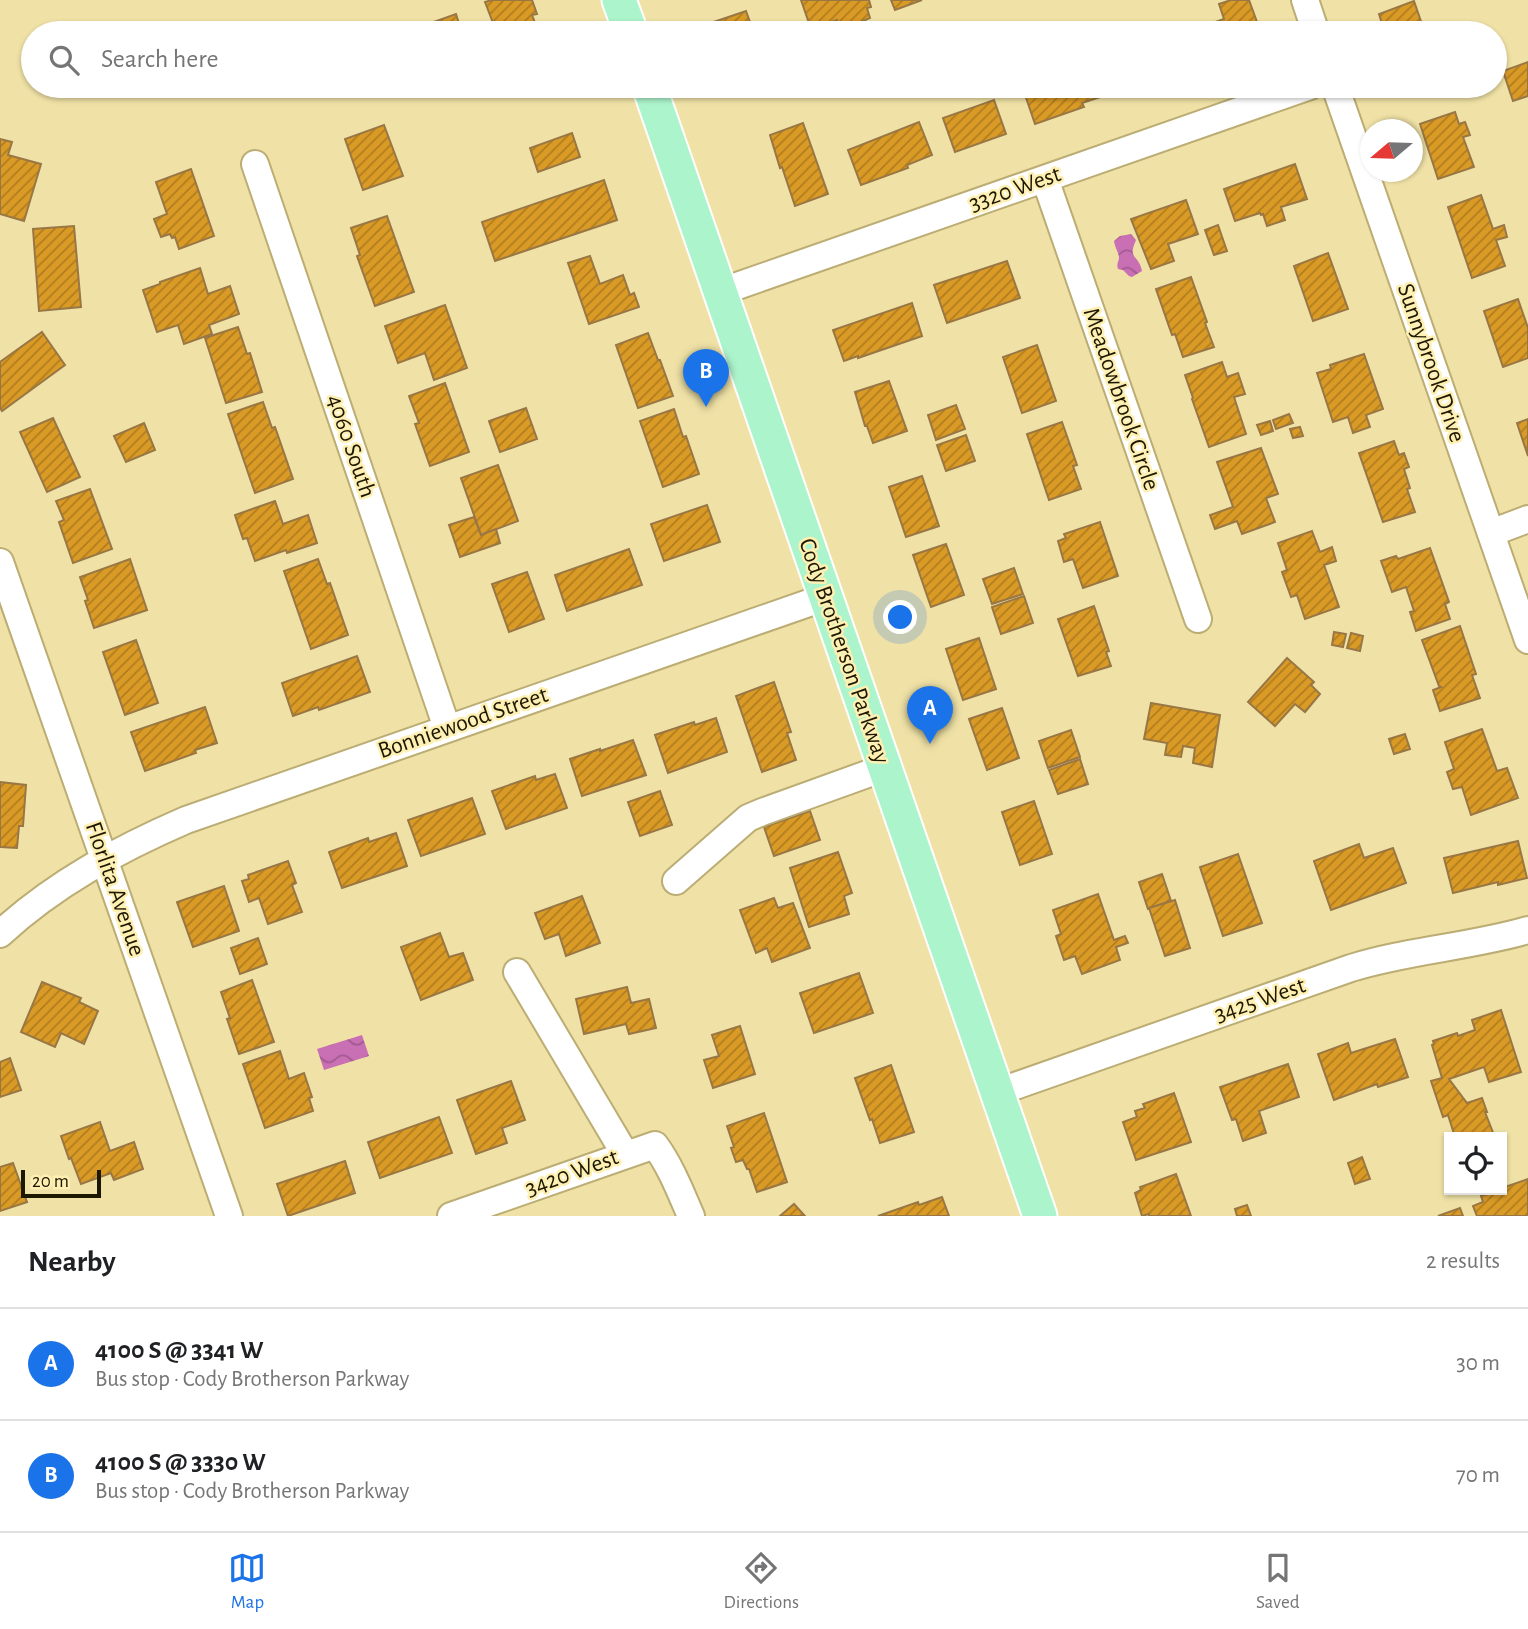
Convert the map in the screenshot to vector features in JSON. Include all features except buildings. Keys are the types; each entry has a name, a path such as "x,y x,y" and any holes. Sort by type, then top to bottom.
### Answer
{"main road":[{"path":"619,0 627,21"},
{"name":"Cody Brotherson Parkway","path":"653,98 1040,1216"}],"street":[{"path":"1305,0 1312,21"},
{"name":"3320 West","path":"720,292 1276,98"},
{"name":"Sunnybrook Drive","path":"1339,98 1528,640"},
{"name":"4060 South","path":"255,164 447,728"},
{"name":"Meadowbrook Circle","path":"1045,179 1198,619"},
{"path":"1491,533 1528,519"},
{"name":"Florlita Avenue","path":"0,562 229,1216"},
{"name":"Bonniewood Street","path":"0,934 56,890 105,859 158,832 214,809 826,597"},
{"path":"676,881 748,818 884,768"},
{"name":"3425 West","path":"998,1092 1351,968 1528,930"},
{"path":"517,972 625,1154"},
{"name":"3420 West","path":"451,1216 655,1145 665,1158 691,1216"}],"water":[{"path":"1131,234 1136,240 1133,254 1142,271 1132,277 1118,269 1119,257 1114,241 1120,236"},
{"path":"362,1035 369,1056 324,1070 317,1049"}],"place":[{"name":"4100 S @ 3330 W","path":"706,407"},
{"name":"4100 S @ 3341 W","path":"930,744"}]}
